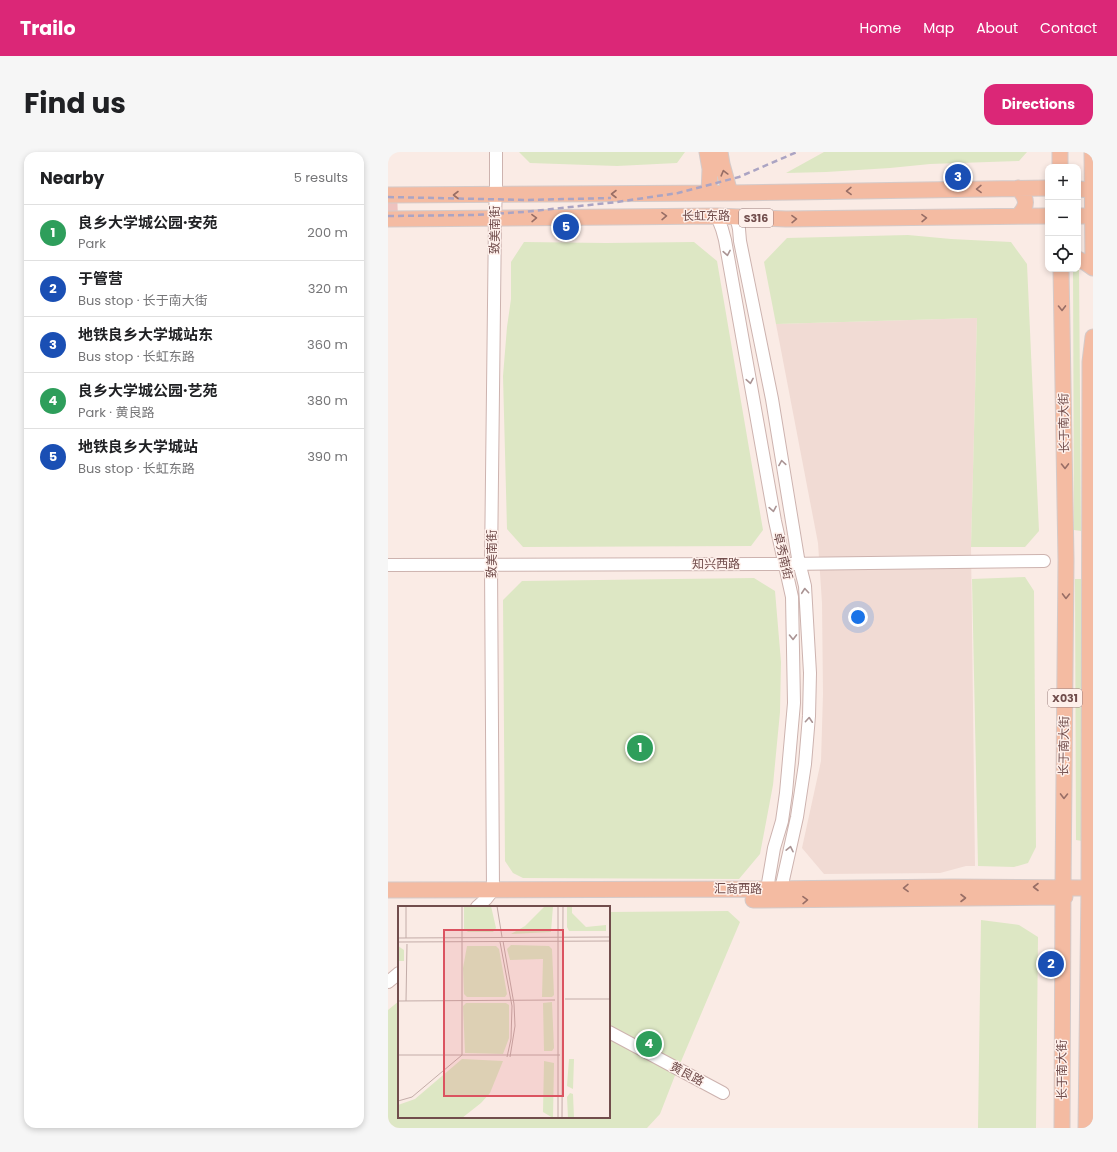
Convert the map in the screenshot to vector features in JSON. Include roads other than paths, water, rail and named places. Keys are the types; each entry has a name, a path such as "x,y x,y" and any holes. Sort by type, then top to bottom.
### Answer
{"main road":[{"path":"707,152 710,169 709,193"},
{"path":"720,152 730,193"},
{"path":"1060,152 1060,164"},
{"path":"1092,152 1088,190 1088,216 1093,263"},
{"path":"1018,188 1024,195 1026,201 1025,209 1018,216"},
{"name":"长虹东路","path":"388,195 730,193 1045,188"},
{"name":"长虹东路","path":"388,219 736,216 780,219 1045,216"},
{"path":"1081,261 1093,268"},
{"name":"长于南大街","path":"1061,272 1066,560 1062,1128"},
{"name":"长于南大街","path":"1086,1128 1089,893 1090,362 1093,337"},
{"name":"汇商西路","path":"388,900 772,895 953,887 1089,893"},
{"name":"汇商西路","path":"388,890 485,899"}],"street":[{"name":"致美南街","path":"485,899 496,152"},
{"name":"卓秀南街","path":"717,216 725,240 775,521 792,597 794,703 786,793 782,821 774,848 772,895"},
{"name":"卓秀南街","path":"736,216 740,229 740,241 772,399 798,558 805,586 810,673 809,716 805,764 797,817 772,895"},
{"name":"知兴西路","path":"388,565 785,564 1044,560"},
{"path":"388,982 398,974"},
{"name":"黄良路","path":"610,1033 723,1093"}],"railway":[{"path":"388,216 474,215 524,212 617,202 678,193 739,177 797,152"},
{"path":"388,197 527,200 611,198"}],"place":[{"name":"地铁良乡大学城站东","path":"958,177"},
{"name":"地铁良乡大学城站","path":"566,227"},
{"name":"良乡大学城公园·安苑","path":"640,748"},
{"name":"于管营","path":"1051,964"},
{"name":"良乡大学城公园·艺苑","path":"649,1044"}]}
